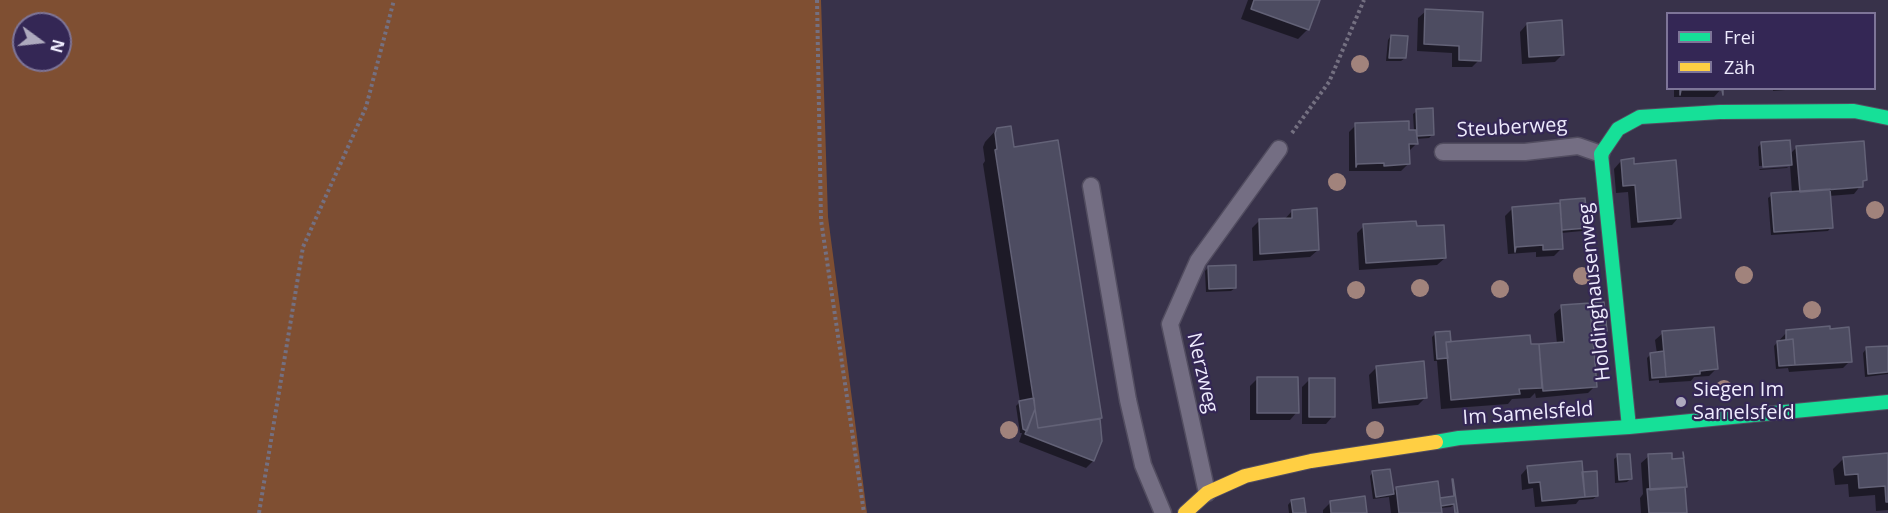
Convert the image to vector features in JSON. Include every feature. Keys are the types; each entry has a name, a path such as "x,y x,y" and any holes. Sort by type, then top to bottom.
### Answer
{"street":[{"path":"1600,154 1618,129 1640,117 1719,112 1854,111 1888,118"},
{"name":"Holdinghausenweg","path":"1600,154 1629,426"},
{"name":"Im Samelsfeld","path":"1185,513 1206,493 1245,476 1334,458 1459,438 1629,426 1888,402"}],"lane":[{"name":"Steuberweg","path":"1443,152 1525,152 1578,146 1600,154"},
{"name":"Nerzweg","path":"1206,493 1170,324 1198,261 1279,149"},
{"path":"1091,186 1128,400 1143,465 1162,513"}],"path":[{"path":"260,513 303,248 366,106 394,0"},
{"path":"817,0 821,220 864,513"},
{"path":"1279,149 1329,82 1364,0"}],"shaded area":[{"path":"0,0 821,0 828,217 867,513 0,513"}],"building":[{"path":"1254,0 1320,0 1309,30 1251,9"},
{"path":"1425,9 1483,12 1481,61 1459,60 1459,46 1424,44"},
{"path":"1562,20 1564,55 1529,57 1527,23"},
{"path":"1391,35 1408,36 1406,58 1389,58"},
{"path":"1433,108 1434,135 1417,136 1416,109"},
{"path":"1409,121 1409,130 1416,130 1418,144 1409,144 1410,164 1384,166 1384,163 1357,164 1356,167 1355,123"},
{"path":"1011,126 1014,147 1058,140 1102,418 1038,428 995,150 997,149 995,133 997,128"},
{"path":"1790,140 1792,165 1763,167 1761,142"},
{"path":"1864,141 1867,180 1863,181 1863,187 1800,192 1796,146"},
{"path":"1634,158 1634,164 1676,160 1681,218 1638,222 1635,185 1623,186 1621,160"},
{"path":"1830,189 1833,228 1774,232 1771,193"},
{"path":"1585,198 1588,228 1562,230 1560,200"},
{"path":"1560,203 1563,249 1543,250 1543,245 1516,247 1515,252 1512,207"},
{"path":"1317,208 1319,250 1260,254 1259,219 1292,218 1292,210"},
{"path":"1416,221 1417,226 1444,225 1446,258 1366,263 1363,224"},
{"path":"1236,265 1236,288 1209,289 1208,266"},
{"path":"1604,302 1607,331 1592,332 1590,303"},
{"path":"1590,303 1597,387 1543,391 1539,344 1564,342 1561,305"},
{"path":"1830,326 1830,329 1849,327 1852,362 1795,365 1793,339 1786,340 1786,330"},
{"path":"1714,327 1718,369 1700,371 1700,374 1666,377 1662,331"},
{"path":"1450,331 1451,342 1446,342 1448,358 1437,359 1435,332"},
{"path":"1530,335 1531,344 1539,344 1542,388 1519,389 1520,394 1451,400 1446,342"},
{"path":"1793,339 1795,365 1779,366 1777,341"},
{"path":"1888,346 1888,372 1868,374 1866,347"},
{"path":"1664,351 1666,377 1652,378 1650,353"},
{"path":"1424,361 1427,398 1379,403 1376,366"},
{"path":"1257,377 1298,377 1299,413 1257,413"},
{"path":"1309,378 1335,378 1335,417 1309,417"},
{"path":"1034,398 1035,409 1027,431 1023,429 1019,401"},
{"path":"1035,409 1038,428 1100,419 1102,441 1094,461 1025,434"},
{"path":"1672,453 1672,459 1684,458 1687,487 1650,490 1648,454"},
{"path":"1888,453 1888,502 1886,502 1885,486 1859,488 1858,474 1845,475 1843,457"},
{"path":"1617,454 1630,454 1632,479 1619,480"},
{"path":"1582,461 1585,497 1542,501 1540,482 1529,483 1527,466"},
{"path":"1390,469 1394,494 1376,497 1372,471"},
{"path":"1597,471 1598,496 1585,497 1582,472"},
{"path":"1452,479 1458,513 1455,513 1454,504 1441,506 1440,498 1454,496"},
{"path":"1438,481 1442,513 1399,513 1396,487"},
{"path":"1685,487 1687,513 1649,513 1647,489"},
{"path":"1365,496 1367,513 1331,513 1330,501"},
{"path":"1304,498 1306,513 1293,513 1291,500"}],"traffic: fast":[{"path":"1629,427 1601,154 1618,129 1640,117 1720,112 1854,111 1888,118"},
{"path":"1436,442 1459,438 1629,427 1888,402"}],"traffic: slow":[{"path":"1185,513 1207,493 1245,476 1311,461 1436,442"}],"place":[{"name":"Siegen Im Samelsfeld","path":"1681,402"}]}
